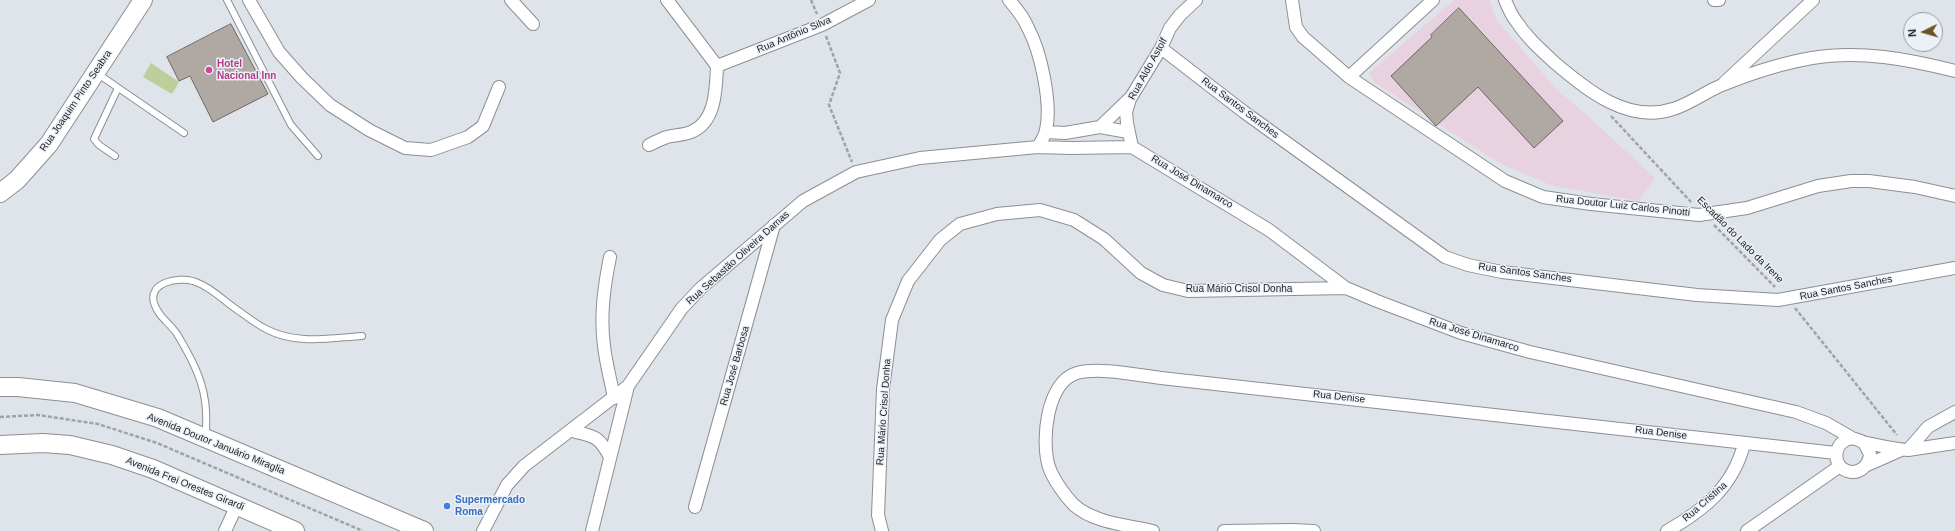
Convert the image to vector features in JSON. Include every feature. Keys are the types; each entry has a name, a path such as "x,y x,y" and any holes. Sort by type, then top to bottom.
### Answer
{"street":[{"name":"Rua Joaquim Pinto Seabra","path":"0,193 17,180 49,144 143,0"},
{"path":"249,0 279,52 302,78 330,105 369,130 405,148 431,150 468,137 483,126 500,87"},
{"path":"511,0 533,24"},
{"name":"Rua Antônio Silva","path":"717,66 822,25 869,0"},
{"path":"1009,0 1029,28 1038,54 1045,91 1048,118 1046,132 1038,147"},
{"name":"Rua Aldo Astolf","path":"1132,147 1128,132 1126,112 1130,99 1161,48 1170,28 1180,15 1196,0"},
{"name":"Rua Doutor Luiz Carlos Pinotti","path":"1292,0 1296,27 1303,37 1349,77 1506,181 1543,197 1591,204 1703,214 1747,208 1818,186 1851,181 1868,181 1907,186 1955,196"},
{"path":"1349,77 1433,0"},
{"path":"1505,0 1515,21 1531,41 1583,87 1628,110 1650,113 1673,110 1722,85 1812,58 1862,55 1898,59 1955,71"},
{"path":"1714,0 1719,0"},
{"path":"1722,85 1813,0"},
{"path":"649,144 667,137 690,133 699,128 706,122 713,106 717,66 673,1"},
{"name":"Rua Santos Sanches","path":"1161,48 1244,112 1445,257 1468,265 1502,272 1697,295 1787,299 1955,268"},
{"path":"1100,127 1130,99"},
{"path":"1046,132 1065,133 1100,127 1128,132"},
{"name":"Rua Sebastão Oliveira Damas","path":"483,531 507,485 524,466 572,431 628,386 682,308 701,288 803,201 856,172 920,158 1038,147 1132,147"},
{"name":"Rua José Dinamarco","path":"1132,147 1269,230 1346,288 1461,333 1530,352 1796,412 1826,423 1852,438"},
{"name":"Rua Mário Crisol Donha","path":"882,531 878,515 883,389 892,320 908,281 940,240 960,224 997,214 1040,210 1074,220 1104,239 1141,273 1163,285 1188,291 1346,288"},
{"name":"Rua José Barbosa","path":"696,507 774,225"},
{"path":"610,257 604,287 602,319 604,346 614,398"},
{"name":"Rua Denise","path":"1153,531 1088,515 1073,504 1062,490 1049,468 1044,444 1052,397 1061,382 1076,374 1095,371 1836,453"},
{"path":"592,531 628,386"},
{"name":"Avenida Doutor Januário Miraglia","path":"0,387 18,387 75,393 158,418 424,531"},
{"path":"1905,450 1928,427 1955,412"},
{"path":"572,431 597,438 603,443 610,457"},
{"path":"1905,450 1864,443 1852,438 1842,442 1836,453 1840,466 1844,470 1854,472 1859,471 1867,465 1905,450 1955,443"},
{"name":"Avenida Frei Orestes Girardi","path":"0,445 42,443 70,445 112,455 153,469 296,531"},
{"path":"1864,443 1870,454 1867,465"},
{"name":"Rua Cristina","path":"1667,531 1688,519 1721,490 1736,469 1744,444"},
{"path":"1748,531 1840,466"},
{"path":"225,531 237,505"},
{"path":"1224,531 1314,531"}],"lane":[{"path":"227,0 291,125 318,156"},
{"path":"96,72 184,133"},
{"path":"115,156 98,145 94,139 118,88"},
{"path":"206,439 205,401 201,382 185,347 175,332 160,316 154,302 154,292 158,285 167,282 192,281 206,287 266,329 284,337 304,340 362,336"}],"path":[{"path":"822,25 840,74 829,105 856,172"},
{"name":"Escadão do Lado da Irene","path":"1610,116 1703,214 1787,299 1905,450"},
{"path":"0,417 38,415 106,427 157,443 362,531"}],"shaded area":[{"path":"1454,0 1490,0 1496,19 1557,90 1588,116 1655,178 1638,201 1550,185 1499,163 1374,82 1369,73"}],"green space":[{"path":"151,63 179,82 172,94 143,77"}],"building":[{"path":"1459,8 1563,121 1534,148 1478,87 1436,126 1391,76 1432,37 1431,35"},
{"name":"Hotel Nacional Inn","path":"231,24 268,94 213,122 190,76 179,81 167,57"}],"place":[{"name":"Hotel Nacional Inn","path":"209,70"},
{"name":"Supermercado Roma","path":"447,506"}]}
